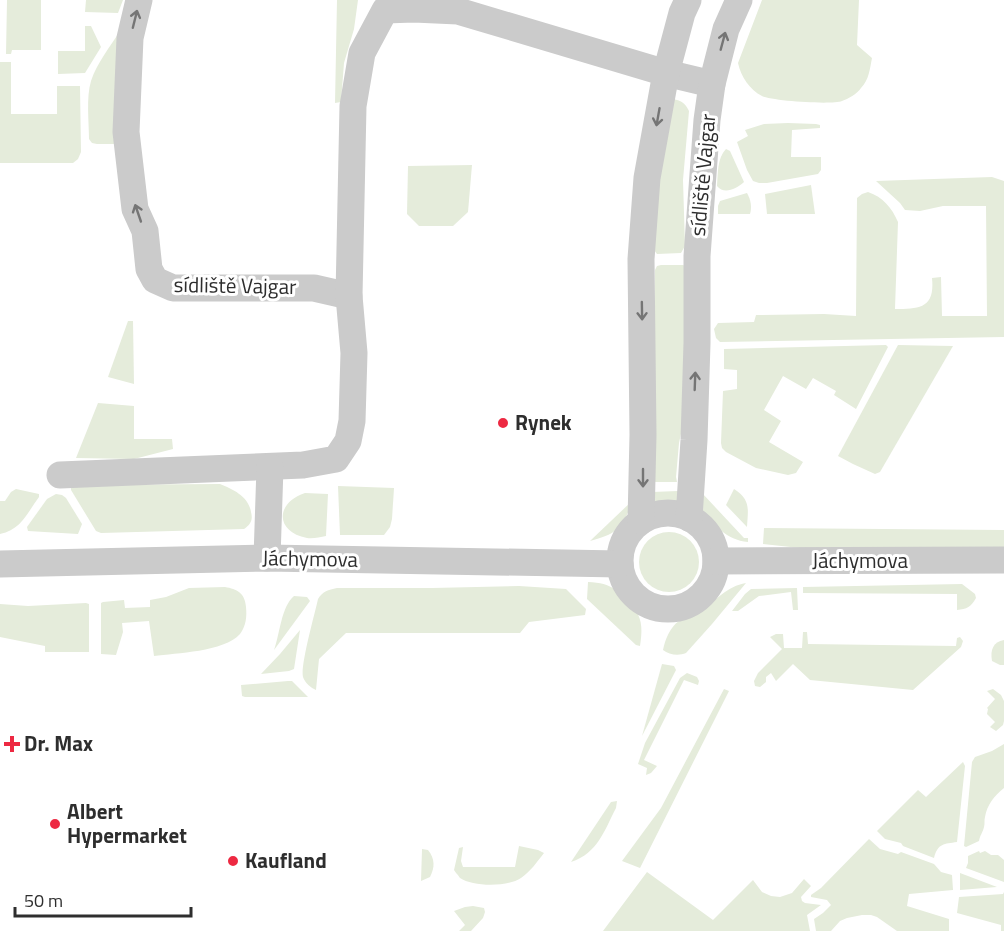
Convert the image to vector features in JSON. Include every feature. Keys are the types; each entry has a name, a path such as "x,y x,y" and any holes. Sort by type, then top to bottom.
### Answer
{"street":[{"name":"sídliště Vajgar","path":"140,0 130,38 126,132 135,209 145,231 149,269 155,280 173,288 314,288 349,296"},
{"path":"641,521 643,435 641,259 647,178 666,72 682,13 688,0"},
{"name":"sídliště Vajgar","path":"689,518 694,440 697,256 703,157 712,84 726,29 739,0"},
{"name":"sídliště Vajgar","path":"60,475 270,467 303,465 336,459 348,441 352,421 354,353 349,296 353,106 362,53 383,5 458,11 712,84"},
{"path":"267,558 270,467"},
{"path":"669,513 689,518 698,524 711,540 715,550 716,561 710,584 703,594 682,607 671,609 649,605 632,592 622,574 621,551 625,539 632,529 650,516 669,513"},
{"name":"Jáchymova","path":"0,564 267,558 620,564"},
{"name":"Jáchymova","path":"716,561 1004,560"}],"green space":[{"path":"7,0 41,0 41,50 12,50 11,54 6,54"},
{"path":"86,0 123,0 118,13 85,12"},
{"path":"337,0 358,0 354,29 344,63 341,102 335,103"},
{"path":"762,0 859,0 857,45 872,58 864,85 844,100 827,103 768,98 750,87 738,63"},
{"path":"85,26 91,26 101,47 85,73 58,74 58,51 85,51"},
{"path":"120,31 121,144 92,143 89,139 88,110 91,81 100,61"},
{"path":"0,62 11,62 11,114 57,114 57,86 80,86 81,152 73,163 0,163"},
{"path":"673,99 683,103 689,111 683,180 685,246 681,253 657,254 654,250 657,172"},
{"path":"764,124 820,125 820,128 792,130 791,157 821,157 821,170 818,174 767,183 753,181 737,142 748,136 745,130"},
{"path":"726,149 730,151 744,182 727,191 717,186 719,161"},
{"path":"472,165 468,212 453,226 419,226 407,214 408,166"},
{"path":"992,177 1004,181 1004,337 720,342 716,338 714,329 718,323 754,322 756,315 856,316 857,198 868,192 886,204 898,222 895,309 924,305 931,296 932,278 941,277 942,316 987,316 986,206 943,206 920,211 905,210 876,181"},
{"path":"811,185 815,214 767,214 765,194"},
{"path":"747,193 751,204 750,214 718,214 720,201"},
{"path":"661,265 688,267 685,414 679,443 677,482 653,482 655,270"},
{"path":"128,321 133,321 134,384 108,377"},
{"path":"886,345 888,347 856,409 834,395 836,391 813,378 806,389 783,376 764,410 781,421 769,442 803,462 796,473 788,475 756,468 722,448 723,391 737,389 737,370 724,369 724,349"},
{"path":"898,345 953,346 880,472 875,474 838,456"},
{"path":"98,403 134,406 134,439 172,439 173,449 134,459 76,458"},
{"path":"220,484 235,491 250,507 252,520 244,529 101,533 96,531 71,490 71,485"},
{"path":"338,486 394,488 392,519 384,535 340,535"},
{"path":"16,489 39,494 39,497 18,525 0,534 0,501 5,501"},
{"path":"734,489 746,501 747,527 726,505"},
{"path":"678,491 678,504 666,502 653,504 652,492"},
{"path":"305,493 328,494 326,536 307,538 296,535 284,524 284,510 288,503"},
{"path":"702,493 744,538 748,538 748,542 727,535 711,521 701,510"},
{"path":"56,494 66,498 82,524 78,534 28,531 27,527 47,499"},
{"path":"632,501 626,517 618,528 590,541"},
{"path":"764,528 1004,530 1004,551 809,549 763,544"},
{"path":"663,532 675,532 686,537 694,545 699,562 697,574 686,587 675,592 663,592 652,587 644,579 639,568 639,556 644,545 652,537"},
{"path":"588,582 609,586 635,609 641,627 640,646 636,645 587,599"},
{"path":"746,583 686,653 674,654 663,650 668,634 676,624 701,610 727,590"},
{"path":"962,584 975,594 976,598 968,607 957,610 957,594 803,593 803,587"},
{"path":"519,586 566,589 586,609 585,615 529,622 520,633 346,633 319,659 316,690 308,685 303,677 308,639 318,599 326,591 337,588"},
{"path":"225,587 240,592 246,607 244,628 233,640 199,651 154,656 149,621 122,623 123,632 116,655 101,654 101,603 124,600 125,608 150,607 150,600 166,597 189,588"},
{"path":"797,588 798,610 793,610 791,592 759,596 738,611 732,611 751,589"},
{"path":"294,596 307,597 310,601 274,650 286,607"},
{"path":"0,604 28,606 89,604 89,652 45,652 45,646 0,637"},
{"path":"300,630 294,669 261,674 280,654"},
{"path":"803,632 807,632 808,644 956,646 957,638 960,637 963,641 961,647 913,690 810,680 793,664 776,681 771,673 760,687 755,686 754,681 758,673 782,649 770,637 783,634 784,648 802,648"},
{"path":"1004,640 1004,665 1000,665 992,661 991,653 995,645"},
{"path":"662,664 674,666 676,670 642,736"},
{"path":"687,673 697,677 698,685 684,680 644,760 657,766 646,775 647,768 638,764 645,743 680,678"},
{"path":"292,681 308,697 242,696 241,685"},
{"path":"724,689 729,691 640,868 622,861 661,808"},
{"path":"993,689 1001,695 1004,701 1003,725 996,731 990,727 995,722 987,714 987,708 995,699 987,691"},
{"path":"1004,744 1004,788 987,809 984,829 979,841 966,847 964,846 972,762 975,757"},
{"path":"963,762 965,766 957,842 940,847 934,858 903,846 901,843 885,839 877,831 918,790 926,797"},
{"path":"617,801 604,833 594,847 571,862 611,802"},
{"path":"869,839 880,849 898,854 901,852 934,864 941,872 952,875 953,890 909,894 907,906 949,919 949,931 897,931 877,917 862,915 840,921 831,931 816,931 814,919 831,905 827,900 811,897 811,895 821,888"},
{"path":"519,846 544,853 527,873 515,881 499,884 473,883 460,878 454,870 459,848 463,847 461,861 463,867 515,867"},
{"path":"422,849 430,853 433,866 430,877 421,881"},
{"path":"979,851 998,855 1004,860 1004,882 966,868 968,856"},
{"path":"647,872 713,920 753,880 762,892 780,897 792,893 804,879 811,886 801,897 802,901 821,905 807,915 810,931 603,931"},
{"path":"960,873 997,887 960,890"},
{"path":"1004,892 1004,931 1001,931 1001,925 957,913 959,897 1003,894"},
{"path":"473,906 484,908 483,918 471,931 459,931 465,925 454,911"}],"place":[{"name":"Rynek","path":"503,423"},
{"name":"Dr. Max","path":"12,744"},
{"name":"Albert Hypermarket","path":"55,824"},
{"name":"Kaufland","path":"233,861"}]}
